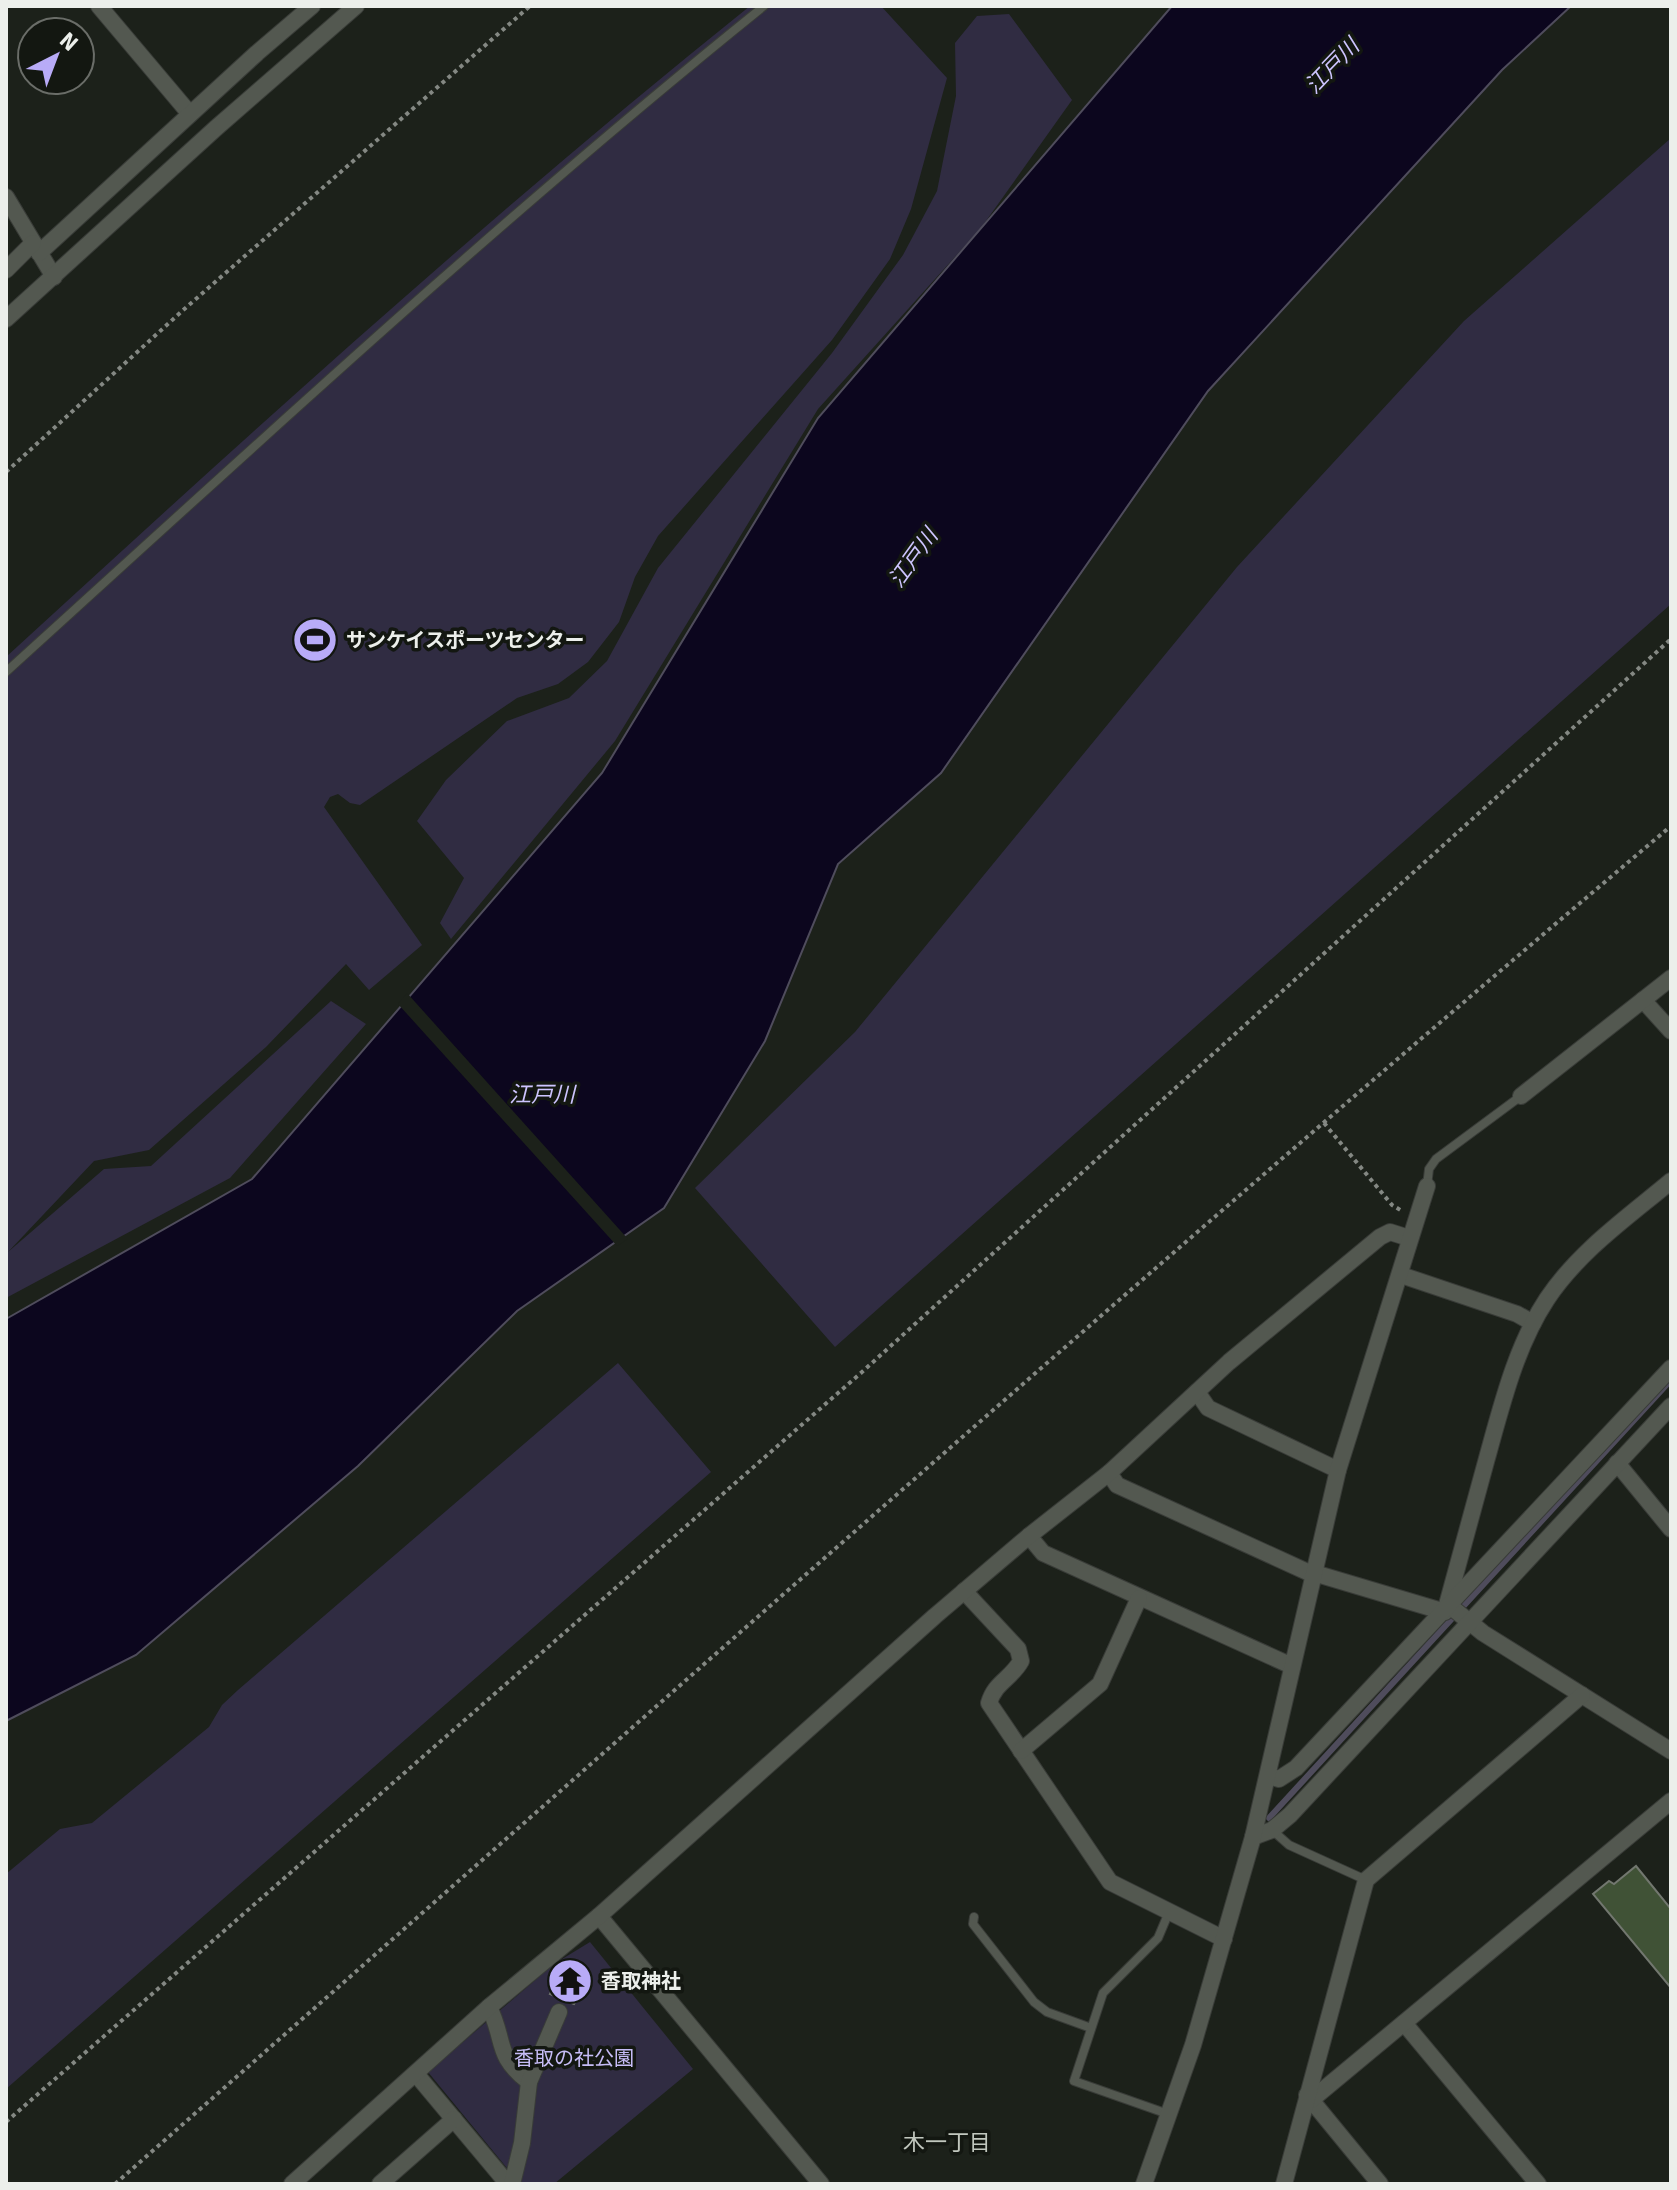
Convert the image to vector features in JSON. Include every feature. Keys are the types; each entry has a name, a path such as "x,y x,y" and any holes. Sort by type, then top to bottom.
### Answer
{"street":[{"path":"99,6 190,114"},
{"path":"6,270 36,248 312,6"},
{"path":"6,319 356,6"},
{"path":"6,197 54,277"},
{"path":"1521,1096 1671,978"},
{"path":"1643,1000 1671,1031"},
{"path":"1447,1609 1494,1432 1517,1359 1533,1323 1548,1298 1589,1250 1671,1181"},
{"path":"1144,2184 1193,2045 1253,1837 1338,1470 1427,1186"},
{"path":"292,2184 964,1591 1109,1473 1229,1362 1380,1237 1390,1232 1409,1238"},
{"path":"1401,1275 1517,1314 1533,1323"},
{"path":"1268,1776 1279,1779 1296,1768 1671,1368"},
{"path":"1197,1392 1208,1408 1338,1470"},
{"path":"1253,1837 1272,1830 1290,1815 1671,1406"},
{"path":"1617,1463 1671,1529"},
{"path":"1109,1473 1117,1485 1314,1574 1447,1609 1671,1751"},
{"path":"1029,1536 1043,1553 1292,1666"},
{"path":"964,1591 1018,1649 1021,1661 1016,1670 993,1689 989,1703 1110,1882 1224,1939"},
{"path":"1021,1751 1100,1684 1139,1598"},
{"path":"1284,2184 1366,1880 1582,1695"},
{"path":"1309,2098 1671,1801"},
{"path":"599,1916 821,2184"},
{"path":"489,2007 496,2021 501,2050 516,2072 529,2082"},
{"path":"510,2184 522,2143 529,2082 559,2012"},
{"path":"1404,2023 1538,2184"},
{"path":"416,2074 510,2184"},
{"path":"1309,2098 1380,2184"},
{"path":"380,2184 454,2119"}],"lane":[{"path":"6,672 441,279 764,6"},
{"path":"1427,1186 1429,1169 1436,1159 1521,1096"},
{"path":"1272,1830 1289,1845 1366,1880"},
{"path":"1169,1911 1158,1938 1103,1993 1074,2081 1169,2114"},
{"path":"974,1917 973,1924 1034,2002 1047,2012 1091,2028"}],"path":[{"path":"6,472 204,291 530,6"},
{"path":"6,2122 862,1372 1671,639"},
{"path":"115,2184 962,1440 1128,1290 1671,826"},
{"path":"1324,1123 1392,1205 1415,1219"}],"green space":[{"name":"サンケイスポーツセンター","path":"750,6 881,6 947,78 911,209 890,259 832,340 658,536 635,577 619,622 588,662 558,684 517,698 360,805 350,803 338,794 330,797 324,807 422,945 369,990 346,964 266,1047 149,1150 94,1161 8,1252 104,1169 151,1166 331,1001 366,1024 230,1178 6,1298 6,657 280,407 466,244"},
{"path":"1009,14 1072,100 981,228 818,409 615,741 451,939 440,923 464,878 417,821 446,780 507,721 569,698 607,661 658,568 832,353 903,255 937,191 956,96 955,43 977,16"},
{"path":"1671,138 1671,604 835,1347 695,1188 855,1032 1237,567 1464,321"},
{"path":"618,1363 711,1472 6,2089 6,1874 60,1829 92,1823 209,1727 222,1705 238,1690"},
{"name":"香取の社公園","path":"590,1942 693,2069 554,2184 520,2184 428,2072 554,1964"}],"water":[{"name":"江戸川","path":"1172,6 1571,6 1502,70 1208,391 941,773 838,864 765,1041 664,1208 517,1311 358,1466 136,1655 6,1721 6,1319 252,1179 602,773 818,418"}],"pier":[{"path":"407,993 628,1239 617,1246 398,1004"}],"building":[{"path":"1636,1866 1671,1909 1671,1988 1593,1894 1609,1881 1614,1884"},
{"name":"香取神社","path":"572,1965 587,1973 579,1985 583,1988 574,2004 550,1994 560,1976 565,1977"}],"waterway":[{"path":"1269,1818 1671,1380"}],"place":[{"name":"サンケイスポーツセンター","path":"315,640"},
{"name":"香取神社","path":"570,1981"}],"district":[{"name":"木一丁目","path":"947,2142"}]}
